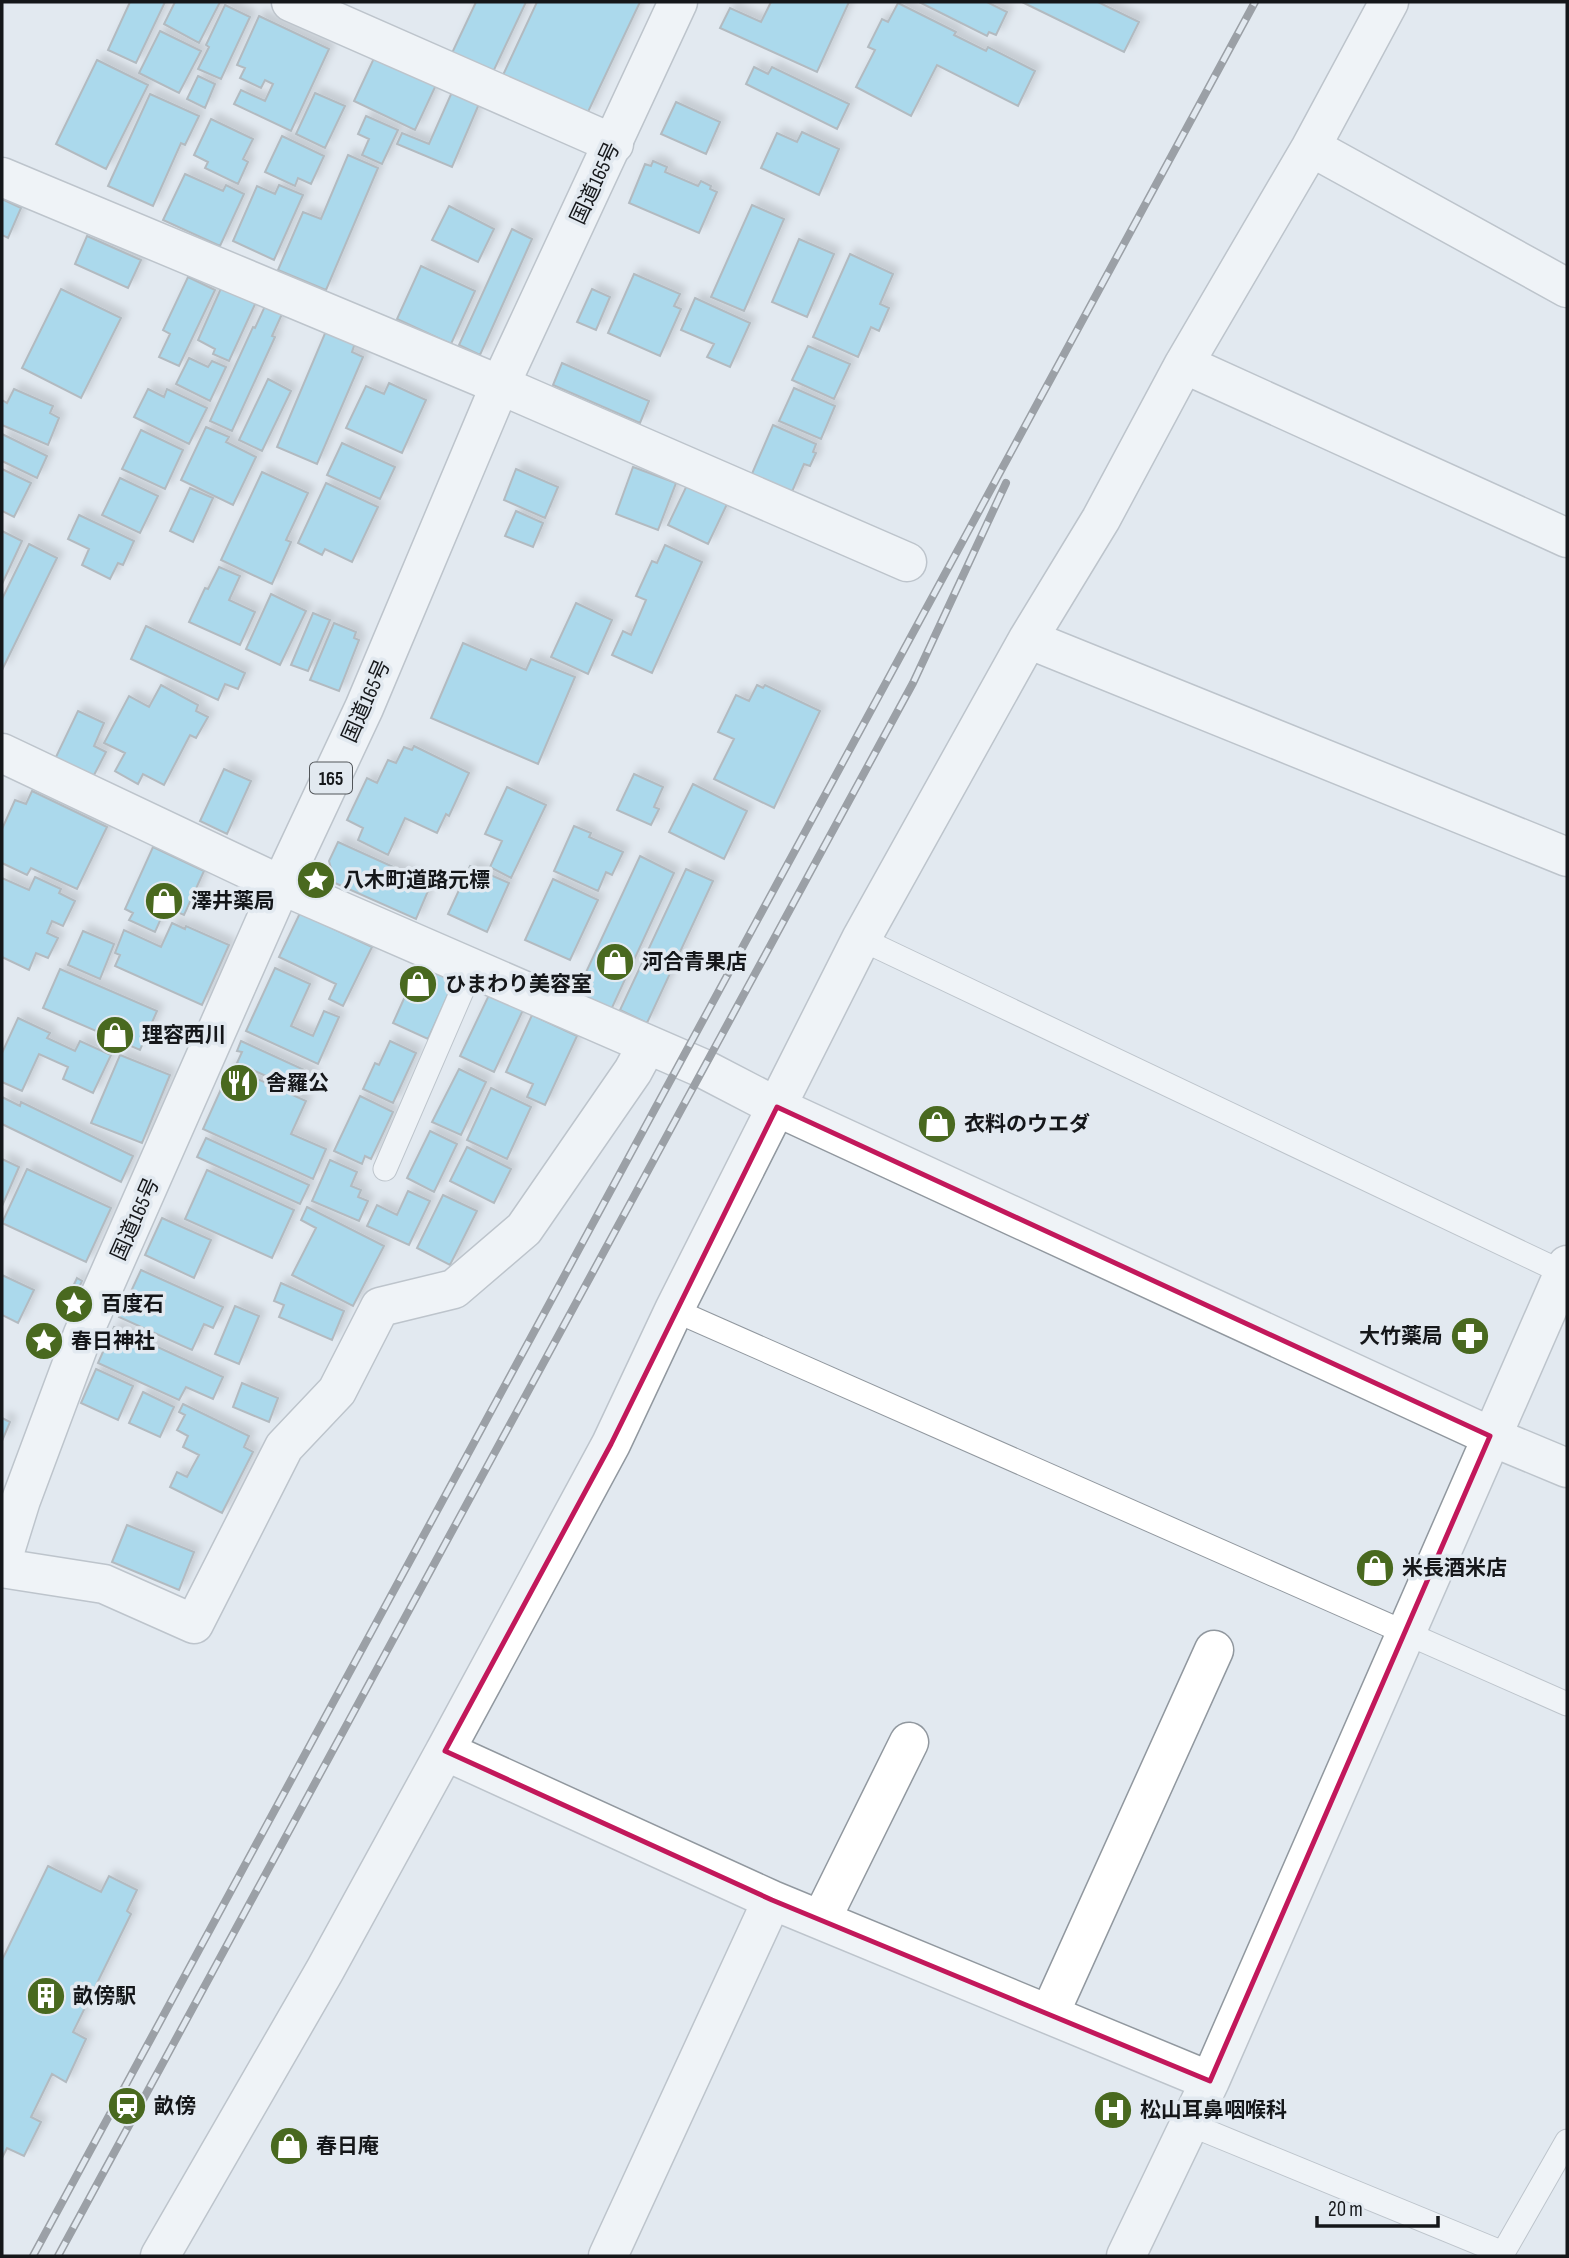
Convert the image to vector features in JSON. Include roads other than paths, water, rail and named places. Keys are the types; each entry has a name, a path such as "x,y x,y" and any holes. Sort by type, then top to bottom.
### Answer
{"main road":[{"path":"290,2 614,144"},
{"name":"国道165号","path":"2,1561 21,1500 83,1334 281,885 364,708 500,385 678,2"},
{"path":"160,2256 325,1970 611,1444 674,1310 861,939 1028,639 1101,519 1184,364 1311,147 1389,2"},
{"path":"1311,147 1567,288"},
{"path":"2,177 500,385 907,562"},
{"path":"1184,364 1567,538"},
{"path":"1028,639 1567,857"},
{"path":"2,753 281,885 702,1068 777,1107 1490,1436 1567,1468"},
{"path":"2,1568 104,1584 194,1624 284,1447 337,1391 380,1307 454,1289 524,1229 633,1071 647,1045"},
{"path":"1126,2256 1210,2081 1566,1267"},
{"path":"1050,2013 1214,1650"},
{"path":"821,1920 909,1742"},
{"path":"445,1751 772,1900 1210,2081"},
{"path":"608,2256 772,1900"}],"lane":[{"path":"861,939 1566,1267"},
{"path":"385,1169 472,968"},
{"path":"674,1310 1567,1704"},
{"path":"1189,2124 1503,2253 1567,2141"}],"railway":[{"path":"33,2256 1255,2"},
{"path":"58,2256 913,683 1006,483"}],"place":[{"name":"八木町道路元標","path":"316,880"},
{"name":"澤井薬局","path":"164,901"},
{"name":"河合青果店","path":"615,962"},
{"name":"ひまわり美容室","path":"418,984"},
{"name":"理容西川","path":"115,1035"},
{"name":"舎羅公","path":"239,1083"},
{"name":"衣料のウエダ","path":"937,1124"},
{"name":"百度石","path":"74,1304"},
{"name":"大竹薬局","path":"1470,1336"},
{"name":"春日神社","path":"44,1341"},
{"name":"米長酒米店","path":"1375,1568"},
{"name":"畝傍駅","path":"46,1996"},
{"name":"畝傍","path":"127,2106"},
{"name":"松山耳鼻咽喉科","path":"1113,2110"},
{"name":"春日庵","path":"289,2146"}]}
